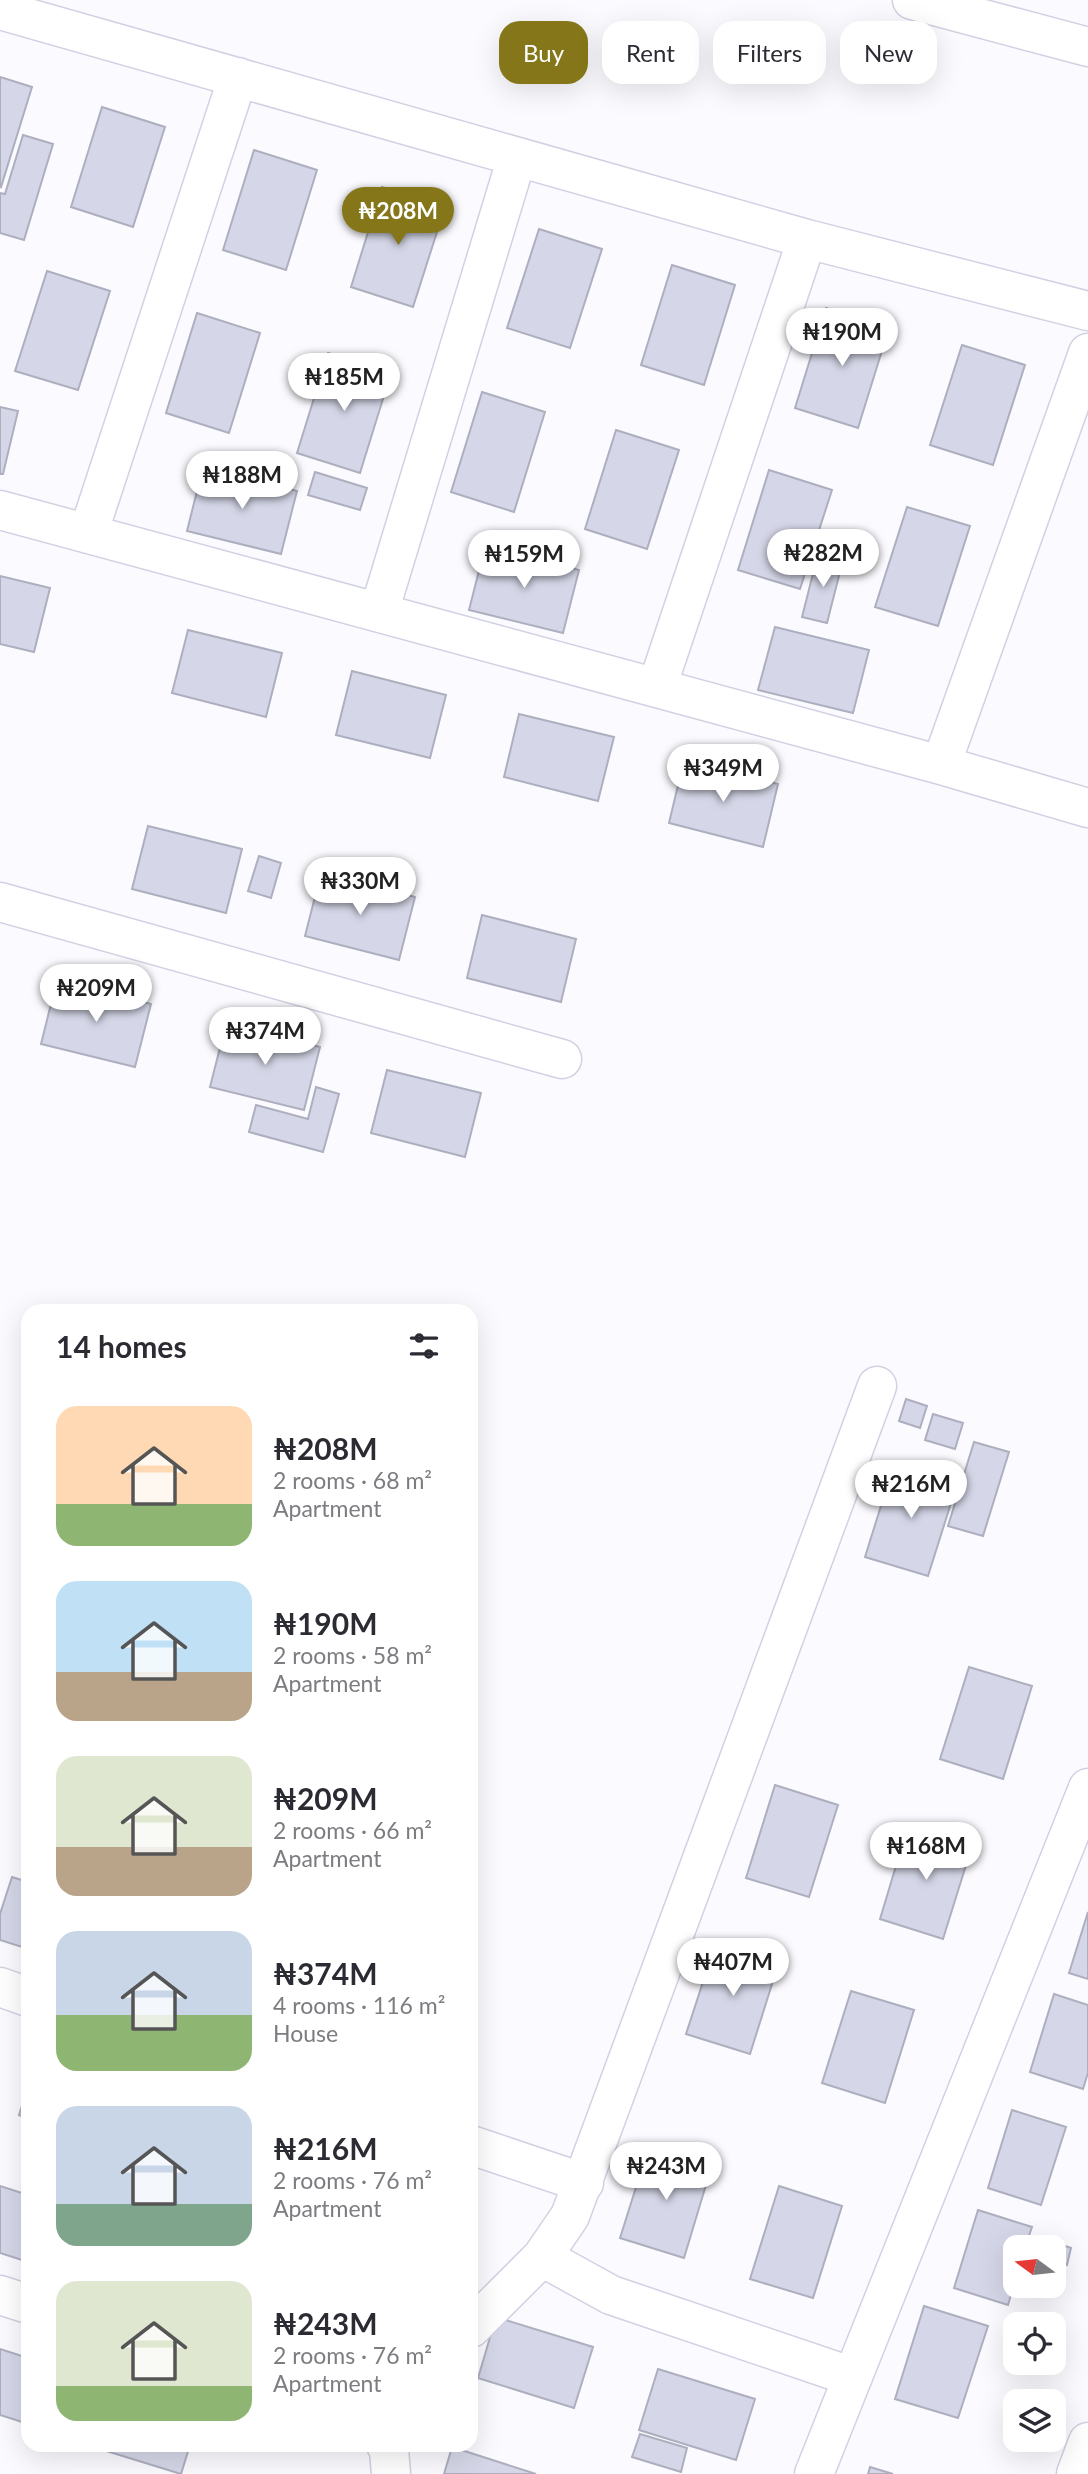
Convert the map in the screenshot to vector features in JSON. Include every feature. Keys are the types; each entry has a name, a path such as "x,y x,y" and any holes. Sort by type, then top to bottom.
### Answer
{"street":[{"path":"912,0 1088,47"},
{"path":"0,10 807,239 1088,310"},
{"path":"88,534 237,77"},
{"path":"379,612 517,157"},
{"path":"657,687 807,239"},
{"path":"941,765 1088,353"},
{"path":"0,510 657,687 1088,808"},
{"path":"0,902 562,1059"},
{"path":"478,2321 542,2257 570,2216 877,1386"},
{"path":"814,2474 1088,1788"},
{"path":"0,1987 21,1994"},
{"path":"478,2147 584,2183"},
{"path":"542,2257 611,2295 853,2377"},
{"path":"0,2295 21,2302"},
{"path":"1076,2474 1088,2442"},
{"path":"389,2452 391,2474"}],"building":[{"path":"0,77 32,87 1,187 0,186"},
{"path":"102,107 165,127 133,227 71,207"},
{"path":"23,135 53,144 24,240 0,233 0,193 5,194"},
{"path":"254,150 317,170 286,270 223,250"},
{"path":"382,187 445,207 413,307 351,287"},
{"path":"539,229 602,249 570,348 507,328"},
{"path":"672,265 735,285 704,385 641,365"},
{"path":"47,271 110,291 78,390 15,371"},
{"path":"826,308 889,328 858,428 795,408"},
{"path":"197,313 260,333 229,433 166,413"},
{"path":"962,345 1025,365 993,465 930,445"},
{"path":"328,353 391,373 360,473 297,453"},
{"path":"482,392 545,412 514,512 451,492"},
{"path":"0,407 18,411 3,474 0,474"},
{"path":"616,430 679,450 647,549 585,529"},
{"path":"203,467 297,491 281,554 187,531"},
{"path":"769,470 832,490 800,589 738,570"},
{"path":"315,472 367,488 360,510 308,495"},
{"path":"907,507 970,526 938,626 875,607"},
{"path":"485,547 579,570 563,633 469,610"},
{"path":"818,554 843,560 827,623 802,617"},
{"path":"0,576 50,588 34,652 0,644"},
{"path":"775,627 869,650 853,713 758,690"},
{"path":"188,630 282,653 266,717 172,693"},
{"path":"352,671 446,695 430,758 336,735"},
{"path":"519,714 614,737 598,801 504,777"},
{"path":"684,760 778,784 763,847 669,823"},
{"path":"148,826 242,849 226,913 132,889"},
{"path":"259,856 281,863 271,898 248,891"},
{"path":"321,873 415,897 399,960 305,936"},
{"path":"482,915 576,939 561,1002 467,978"},
{"path":"57,980 151,1004 135,1067 41,1044"},
{"path":"226,1024 320,1047 304,1110 210,1087"},
{"path":"387,1070 481,1093 465,1157 371,1133"},
{"path":"316,1087 339,1094 323,1152 249,1132 256,1105 308,1119"},
{"path":"906,1399 927,1406 920,1428 899,1421"},
{"path":"933,1414 963,1423 955,1449 925,1440"},
{"path":"974,1442 1009,1452 983,1536 948,1526"},
{"path":"894,1464 957,1484 928,1576 865,1557"},
{"path":"969,1667 1032,1686 1003,1779 940,1759"},
{"path":"775,1785 838,1805 809,1897 746,1878"},
{"path":"908,1826 972,1846 943,1939 880,1919"},
{"path":"12,1877 21,1880 21,1947 0,1940 0,1914"},
{"path":"1088,1912 1088,1979 1069,1973"},
{"path":"716,1942 779,1962 750,2054 686,2034"},
{"path":"851,1991 914,2010 885,2103 822,2083"},
{"path":"1054,1994 1088,2005 1088,2073 1083,2089 1030,2072"},
{"path":"1012,2110 1066,2127 1041,2205 988,2188"},
{"path":"649,2146 712,2165 684,2258 620,2238"},
{"path":"0,2186 21,2193 21,2260 0,2253"},
{"path":"779,2186 842,2206 813,2298 750,2279"},
{"path":"978,2210 1032,2227 1029,2235 1003,2235 1003,2298 1010,2298 1008,2305 954,2288"},
{"path":"1066,2246 1071,2248 1066,2265"},
{"path":"924,2306 988,2326 958,2418 895,2399"},
{"path":"496,2317 593,2347 574,2408 478,2378"},
{"path":"0,2349 21,2356 21,2422 0,2415"},
{"path":"658,2369 755,2399 736,2460 639,2430"},
{"path":"640,2434 687,2448 681,2472 632,2457"},
{"path":"110,2452 188,2452 181,2474"},
{"path":"451,2452 468,2452 536,2474 444,2474"},
{"path":"870,2467 893,2474 868,2474"}]}
